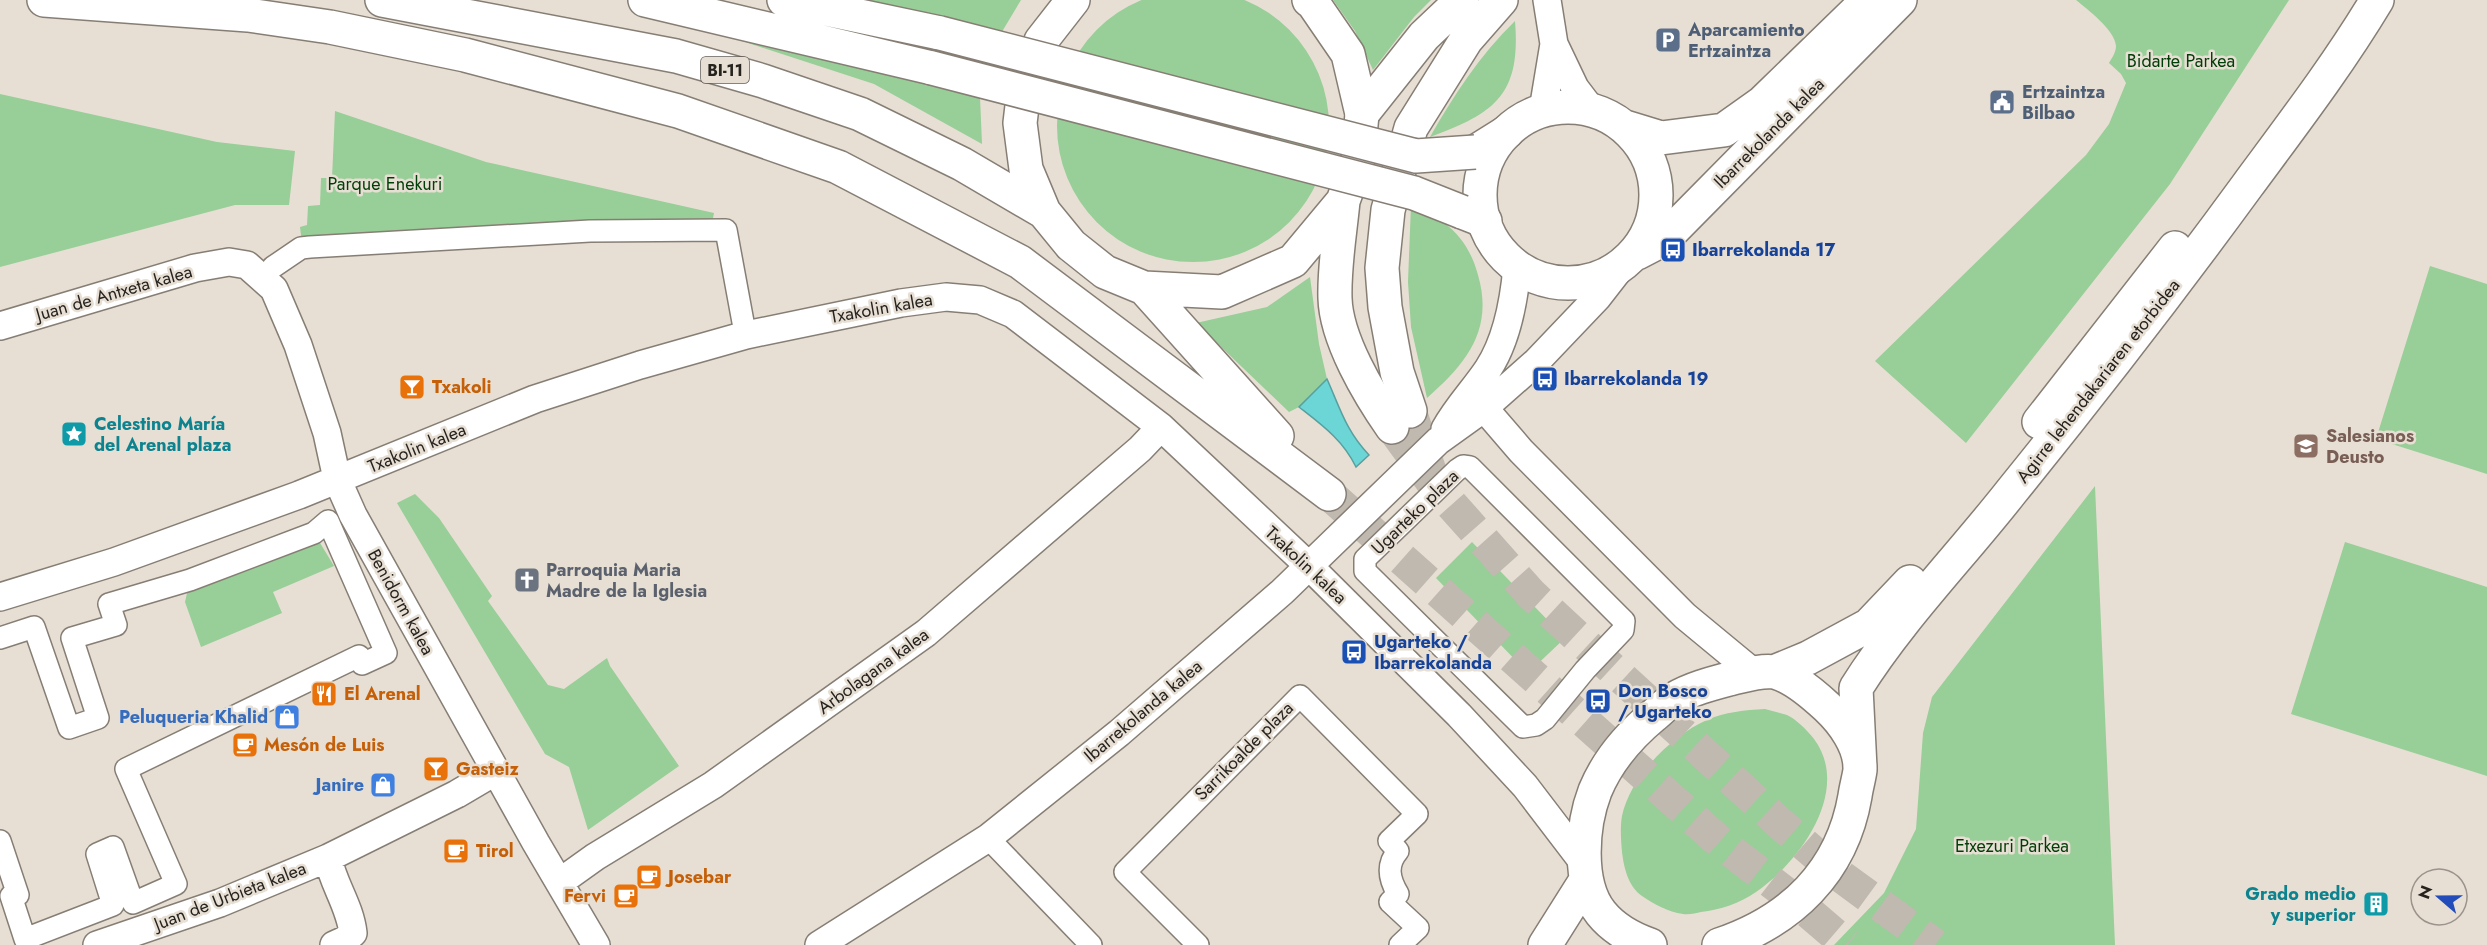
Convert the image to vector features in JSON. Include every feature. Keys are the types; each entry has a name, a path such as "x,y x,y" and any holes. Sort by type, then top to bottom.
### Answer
{"main road":[{"path":"44,0 248,15 330,27 454,52 678,111 838,167 1020,262 1329,494 1144,288"},
{"name":"BI-11","path":"382,0 676,56 763,81 860,114 962,164 1044,212"},
{"path":"645,0 932,68 1403,190 1473,216 1497,247 1517,267 1543,279 1572,283 1600,277 1628,260 1648,230 1654,215 1656,191 1652,167 1641,145 1625,127 1583,98 1567,106 1544,104 1507,132 1475,152 1416,156 940,33 784,0"},
{"path":"1073,0 1041,41 1025,81 1020,123 1026,169 1044,212 1071,245 1105,272 1144,288 1222,292 1293,261 1343,201"},
{"path":"1309,0 1348,54 1362,114 1358,159 1343,201 1335,299 1340,322 1369,395 1401,419 1395,361 1385,307 1382,268 1388,210 1411,128 1466,40 1501,0"},
{"path":"1362,114 1424,36 1462,0"},
{"name":"Ibarrekolanda kalea","path":"1625,127 1661,138 1724,130 1762,103 1868,0"},
{"name":"Ibarrekolanda kalea","path":"1628,260 1664,239 1900,0"},
{"name":"Agirre lehendakariaren etorbidea","path":"1585,871 1585,833 1595,791 1619,750 1640,727 1673,699 1705,685 1764,673 1824,650 1869,625 1896,598 1953,532 2188,230 2306,69 2371,0"},
{"name":"Agirre lehendakariaren etorbidea","path":"1860,768 1856,688 1863,676 1892,635 1981,530 2162,301 2324,81 2371,0"},
{"path":"1473,216 1480,198 1483,174 1492,151 1507,132"},
{"path":"1719,945 1745,936 1771,923 1816,883 1837,855 1851,819 1860,768 1852,740 1840,719 1813,695 1789,679 1764,673"},
{"path":"1545,945 1585,871"},
{"path":"1585,871 1601,913 1633,939 1650,945"}],"street":[{"path":"1544,104 1554,44 1547,0"},
{"path":"1554,44 1583,98"},
{"path":"273,267 301,248 310,247 590,231 726,230 743,322"},
{"name":"Ibarrekolanda kalea","path":"819,945 988,838 1119,733 1309,566 1336,537 1438,441 1484,408 1536,362 1598,298 1628,260"},
{"name":"Juan de Antxeta kalea","path":"0,326 195,268 229,262"},
{"name":"Benidorm kalea","path":"229,262 247,266 274,289 298,345 327,433 337,479 353,516 596,945"},
{"name":"Ibarrekolanda kalea","path":"1438,441 1457,408 1489,368 1496,353 1508,320 1517,267"},
{"name":"Txakolin kalea","path":"0,597 114,562 397,457 535,399 640,365 746,335 901,303 946,297 980,300 1013,314 1161,427 1309,566 1459,715 1525,786 1585,871"},
{"path":"1484,408 1521,451 1685,616 1764,673"},
{"name":"Arbolagana kalea","path":"560,882 595,857 713,785 926,633 1140,449 1161,427"},
{"name":"Ugarteko plaza","path":"1463,466 1470,467 1624,621 1623,630 1586,670 1545,719 1536,725 1522,727 1365,571 1365,559 1457,470 1463,466"},
{"path":"0,638 34,627 69,728 98,718 72,638 116,625 109,604 190,580 314,533 328,521 386,653 362,664 358,656 126,769 176,884 133,903 113,847 97,854 113,904 25,939 11,896 18,895 0,841"},
{"name":"Sarrikoalde plaza","path":"1198,945 1125,872 1300,696 1417,813 1389,841 1398,851 1390,864 1389,873 1398,894 1390,902 1418,928 1400,945"},
{"name":"Juan de Urbieta kalea","path":"98,945 220,903 328,858 457,794 496,771"},
{"path":"988,838 1091,945"},
{"name":"Juan de Urbieta kalea","path":"328,858 330,869 352,920 353,933 334,945"}],"green space":[{"path":"1193,-10 1220,-7 1245,0 1269,13 1289,30 1306,50 1319,74 1326,99 1329,126 1326,153 1319,178 1306,202 1289,222 1269,239 1245,252 1220,259 1193,262 1166,259 1141,252 1117,239 1097,222 1080,202 1067,178 1060,153 1057,126 1060,99 1067,74 1080,50 1097,30 1117,13 1141,0 1166,-7"},
{"path":"857,0 1021,0 1000,35"},
{"path":"1333,0 1431,0 1414,17 1373,70 1355,31"},
{"name":"Bidarte Parkea","path":"2076,0 2289,0 2170,184 1966,443 1875,361 2086,155 2109,124 2126,83 2121,74 2109,63 2116,46 2111,33 2100,20"},
{"path":"1515,21 1516,46 1513,67 1508,84 1499,98 1472,119 1430,137 1468,76"},
{"path":"739,40 980,97 982,144 874,84"},
{"path":"0,94 217,142 295,151 289,205 235,205 0,267"},
{"name":"Parque Enekuri","path":"335,111 486,162 714,213 712,223 302,243 300,227 307,225 308,206 320,205 321,178 332,178"},
{"path":"1411,205 1439,219 1461,239 1473,259 1482,295 1482,313 1473,344 1454,372 1427,398 1411,327 1408,282"},
{"path":"2430,266 2487,284 2487,474 2376,439"},
{"path":"1310,277 1319,344 1327,379 1299,407 1289,412 1196,323 1267,307"},
{"name":"Etxezuri Parkea","path":"2095,486 2115,945 1834,945 1884,893 1916,829 1923,733 1932,697"},
{"path":"415,494 439,518 492,596 488,601 548,685 564,689 607,658 610,666 679,766 588,830 569,767 545,754 397,503"},
{"path":"314,533 334,566 273,592 282,613 201,647 185,602 190,580"},
{"path":"1472,542 1565,638 1528,673 1436,578"},
{"path":"2345,542 2487,587 2487,776 2291,714"},
{"path":"1765,709 1787,715 1798,722 1814,739 1824,759 1827,780 1824,802 1816,823 1804,844 1773,879 1750,896 1730,905 1715,910 1685,914 1667,910 1651,902 1633,887 1623,858 1622,816 1634,787 1654,759 1694,727 1721,715"}],"water":[{"path":"1327,379 1349,428 1369,455 1356,467 1338,441 1299,407"}],"tunnel":[{"path":"1410,411 1435,486"},
{"path":"1392,427 1435,486 1531,594 1776,820 1842,877 1935,945"},
{"path":"1329,494 1722,844 1792,898 1847,945"}],"place":[{"name":"Aparcamiento Ertzaintza","path":"1668,40"},
{"name":"Ertzaintza Bilbao","path":"2002,102"},
{"name":"Ibarrekolanda 17","path":"1673,250"},
{"name":"Ibarrekolanda 19","path":"1545,379"},
{"name":"Txakoli","path":"412,387"},
{"name":"Celestino María del Arenal plaza","path":"74,434"},
{"name":"Salesianos Deusto","path":"2306,446"},
{"name":"Parroquia Maria Madre de la Iglesia","path":"527,580"},
{"name":"Ugarteko / Ibarrekolanda","path":"1354,652"},
{"name":"El Arenal","path":"324,694"},
{"name":"Don Bosco / Ugarteko","path":"1598,701"},
{"name":"Peluqueria Khalid","path":"287,717"},
{"name":"Mesón de Luis","path":"245,745"},
{"name":"Gasteiz","path":"436,769"},
{"name":"Janire","path":"383,785"},
{"name":"Tirol","path":"456,851"},
{"name":"Josebar","path":"649,877"},
{"name":"Fervi","path":"626,896"},
{"name":"Grado medio y superior","path":"2376,904"}]}
